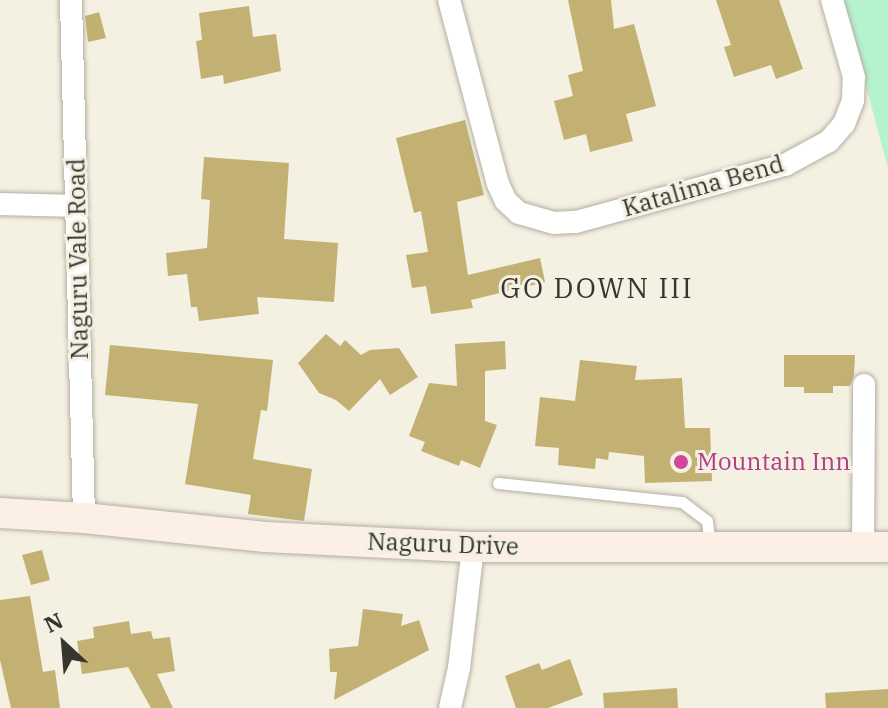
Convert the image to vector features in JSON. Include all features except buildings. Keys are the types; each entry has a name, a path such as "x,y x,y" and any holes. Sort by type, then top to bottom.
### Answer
{"street":[{"name":"Naguru Vale Road","path":"71,0 84,518"},
{"name":"Katalima Bend","path":"449,0 498,184 506,201 519,213 536,220 576,222 785,165 829,141 844,124 853,100 854,77 832,0"},
{"path":"0,204 77,206"},
{"path":"864,385 875,548"},
{"name":"Naguru Drive","path":"0,513 84,518 265,537 473,547 711,550 875,548"},
{"path":"450,708 459,668 473,547"}],"lane":[{"path":"498,483 682,502 707,521 711,550"}],"green space":[{"path":"843,0 888,0 888,168"}],"place":[{"name":"Mountain Inn","path":"681,462"}],"district":[{"name":"GO DOWN III","path":"597,288"}]}
